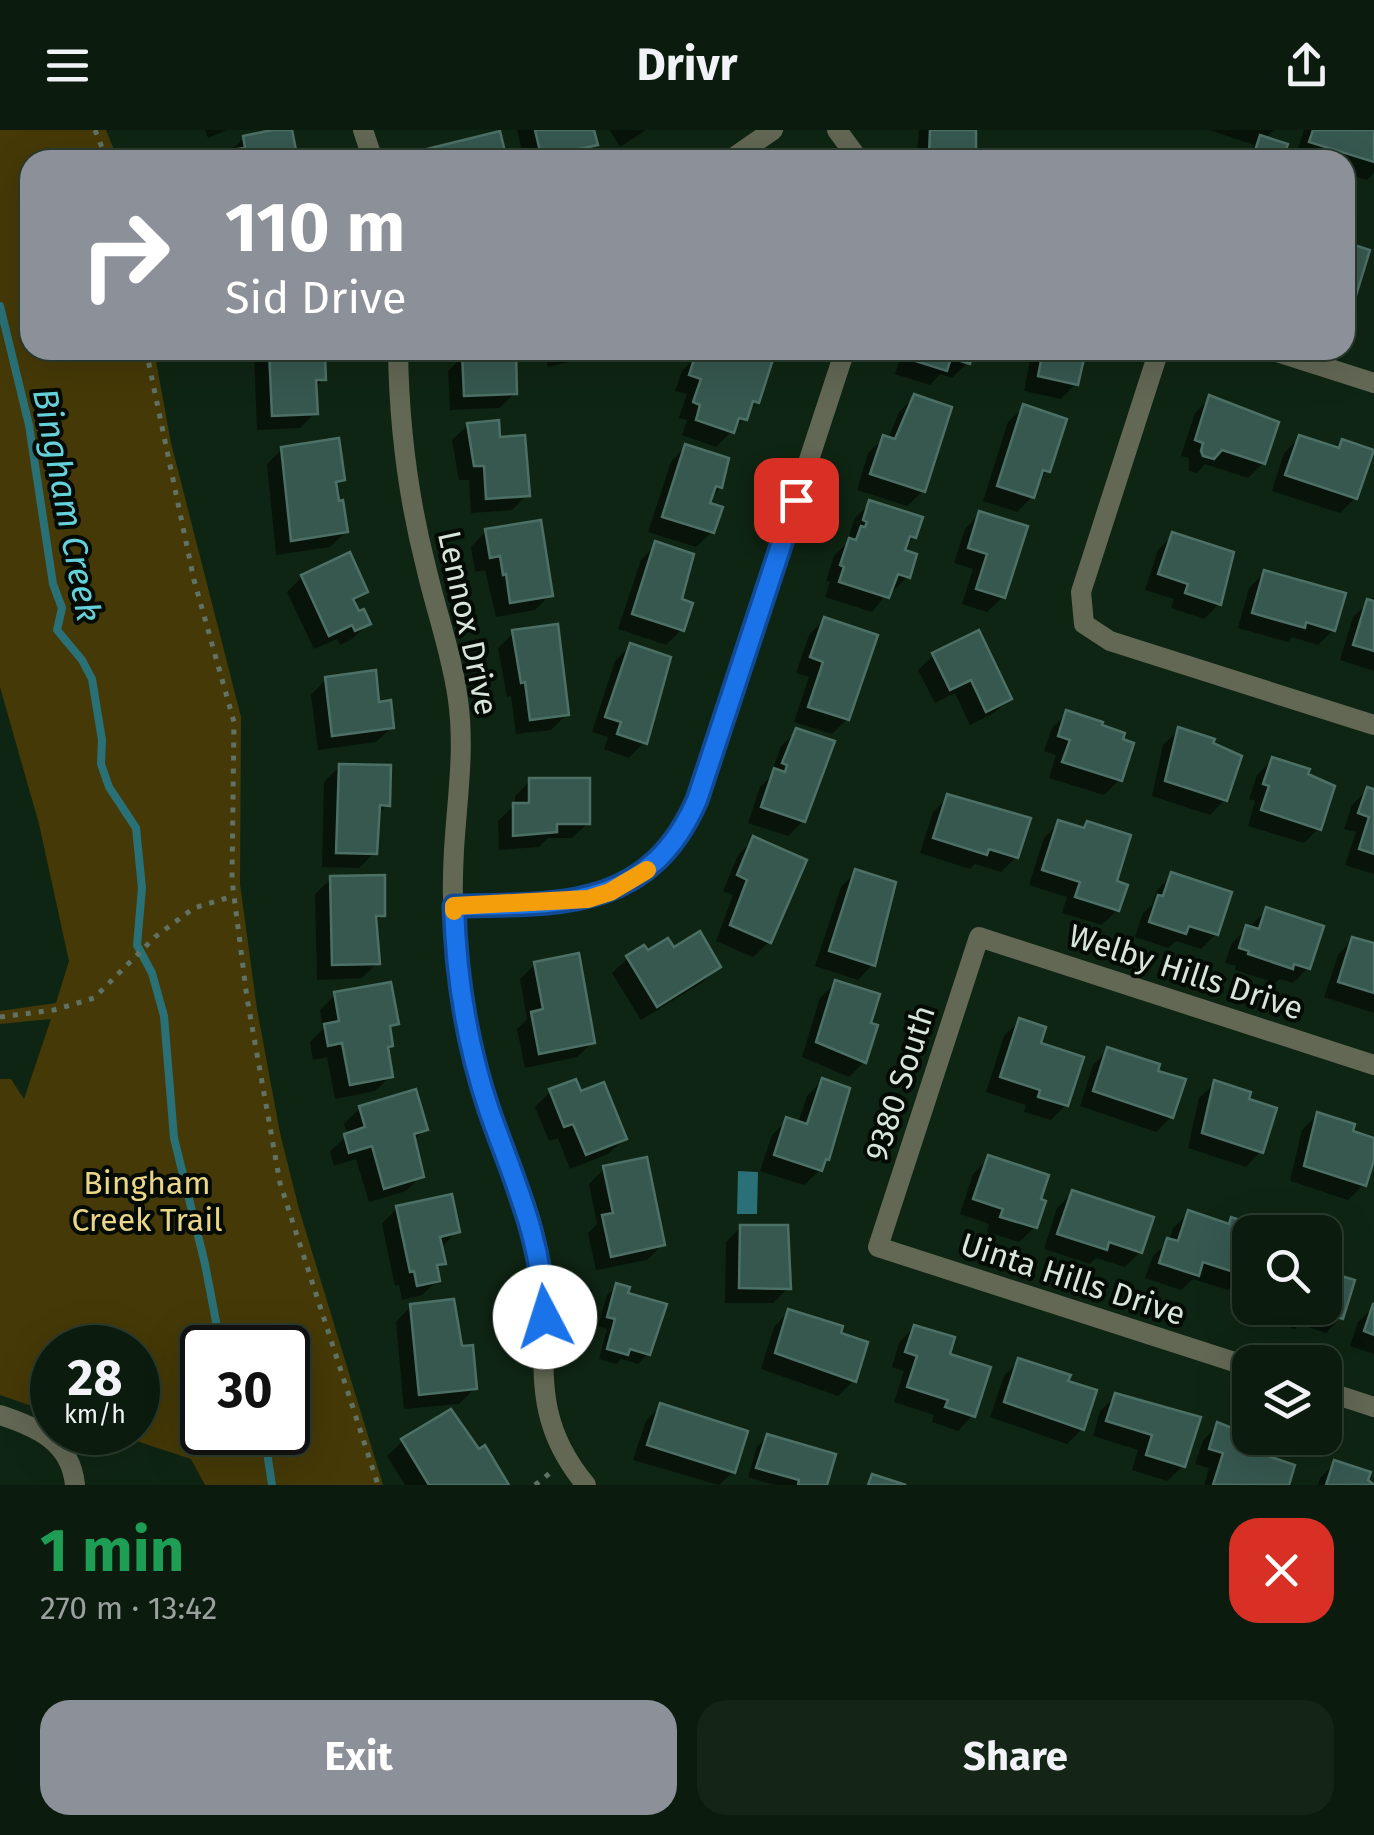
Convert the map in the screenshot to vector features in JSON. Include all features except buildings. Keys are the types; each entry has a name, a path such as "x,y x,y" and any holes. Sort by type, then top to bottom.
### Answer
{"street":[{"path":"744,150 773,130"},
{"name":"Lennox Drive","path":"399,360 416,523 447,643 461,722 454,906 462,1003 478,1074 522,1193 539,1258 545,1338 542,1378 548,1416 586,1485"},
{"path":"454,906 553,904 588,899 638,876 677,839 697,800 842,360"},
{"path":"1156,360 1081,592 1084,624 1102,639 1374,725"},
{"path":"1302,360 1374,383"},
{"name":"Welby Hills Drive","path":"979,937 1374,1065"},
{"name":"9380 South","path":"878,1248 979,937"},
{"name":"Uinta Hills Drive","path":"878,1248 1232,1361"},
{"path":"1342,1397 1374,1407"},
{"path":"0,1415 41,1430 66,1455 75,1485"}],"path":[{"path":"148,360 194,580 234,722 234,896 246,998 280,1184 378,1485"},
{"path":"0,1017 54,1010 94,998 155,937 194,908 234,896"}],"green space":[{"name":"Bingham Creek Trail","path":"0,130 106,130 114,150 20,150 20,360 156,360 171,443 241,717 240,884 257,1009 280,1133 299,1209 383,1485 205,1485 191,1459 160,1449 160,1325 30,1325 30,1405 0,1395 0,1079 11,1079 24,1099 51,1019 0,1024 0,1011 56,1003 69,961 39,824 0,687"}],"water":[{"path":"738,1171 758,1172 757,1214 737,1214"}],"waterway":[{"name":"Bingham Creek","path":"0,306 29,425 53,584 62,608 57,630 92,679 102,740 101,764 109,787 136,828 142,888 137,945 152,973 164,1016 174,1138 217,1325"},
{"name":"Bingham Creek","path":"267,1455 272,1485"}],"slow traffic":[{"path":"454,911 454,906 588,899 610,892 647,870"}],"route":[{"path":"545,1317 534,1233 489,1110 470,1040 458,972 454,906 588,899 629,882 664,855 697,800 796,500"}]}
